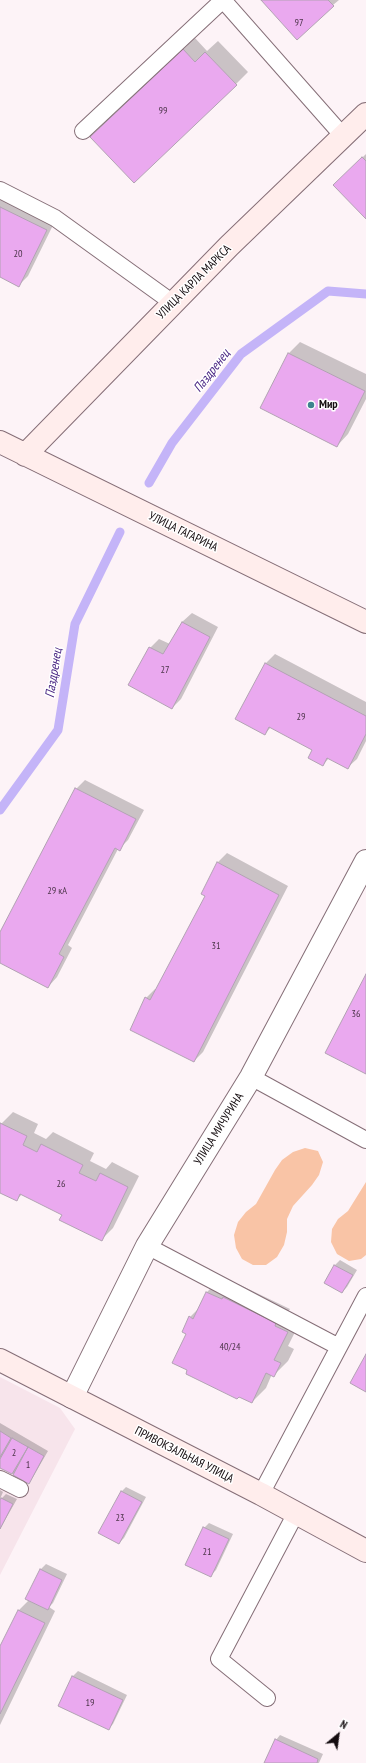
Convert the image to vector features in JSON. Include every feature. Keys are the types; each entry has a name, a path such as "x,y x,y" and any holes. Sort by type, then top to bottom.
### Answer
{"main road":[{"name":"УЛИЦА КАРЛА МАРКСА","path":"25,455 229,246 366,114"},
{"name":"УЛИЦА ГАГАРИНА","path":"0,442 366,622"},
{"name":"ПРИВОКЗАЛЬНАЯ УЛИЦА","path":"0,1360 261,1494 366,1551"}],"street":[{"name":"УЛИЦА МИЧУРИНА","path":"72,1397 147,1246 252,1077 366,861"}],"lane":[{"path":"83,131 223,0 343,136"},
{"path":"0,190 55,218 173,303"},
{"path":"252,1077 366,1140"},
{"path":"147,1246 338,1347"},
{"path":"261,1494 366,1296"},
{"path":"0,1479 20,1489"},
{"path":"267,1698 219,1659 296,1513"}],"shaded area":[{"path":"305,1148 318,1151 323,1162 319,1175 293,1206 287,1219 287,1232 284,1245 277,1257 266,1265 253,1265 242,1259 236,1248 234,1235 238,1222 246,1212 256,1204 282,1160 293,1152"},
{"path":"366,1182 366,1255 361,1259 349,1261 337,1254 331,1242 332,1229 338,1219 348,1211"},
{"path":"0,1377 60,1408 75,1429 0,1575"}],"building":[{"path":"261,0 328,0 334,6 297,40"},
{"path":"183,49 195,62 205,52 237,85 134,183 90,137"},
{"path":"362,157 366,161 366,219 333,185"},
{"path":"0,207 47,230 19,287 0,277"},
{"path":"288,353 365,391 337,447 260,408"},
{"path":"182,622 210,637 172,709 128,685 149,647 163,654"},
{"path":"265,663 366,716 366,734 348,769 327,758 323,766 308,758 312,750 269,727 265,735 235,719"},
{"path":"75,788 136,819 120,851 115,848 59,954 64,957 48,988 0,963 0,932"},
{"path":"217,862 279,895 194,1062 130,1030 145,997 150,1000 205,896 201,894"},
{"path":"366,974 366,1074 325,1053"},
{"path":"0,1123 27,1136 23,1145 37,1152 41,1144 83,1165 79,1173 96,1181 100,1173 128,1187 102,1241 59,1220 62,1215 20,1194 17,1201 0,1193"},
{"path":"334,1265 353,1275 342,1293 324,1283"},
{"path":"206,1292 222,1299 223,1297 276,1323 275,1326 288,1332 274,1360 281,1363 274,1377 266,1373 252,1403 239,1397 237,1399 186,1374 187,1370 172,1363 186,1334 182,1332 189,1316 193,1319"},
{"path":"366,1354 366,1392 350,1383"},
{"path":"0,1431 11,1438 0,1457"},
{"path":"12,1438 28,1447 12,1474 0,1468 0,1459"},
{"path":"28,1447 44,1456 29,1484 13,1475"},
{"path":"121,1491 142,1502 119,1544 98,1533"},
{"path":"1,1498 13,1504 0,1529 0,1500"},
{"path":"203,1527 229,1539 211,1577 185,1565"},
{"path":"40,1569 62,1580 48,1610 25,1599"},
{"path":"18,1610 45,1623 0,1714 0,1646"},
{"path":"72,1676 123,1700 109,1730 58,1706"},
{"path":"275,1739 318,1759 317,1763 264,1763"}],"waterway":[{"name":"Паздренец","path":"149,483 172,443 241,354 328,291 366,294"},
{"name":"Паздренец","path":"0,810 58,730 75,624 120,532"}],"place":[{"name":"Мир","path":"311,405"}]}
